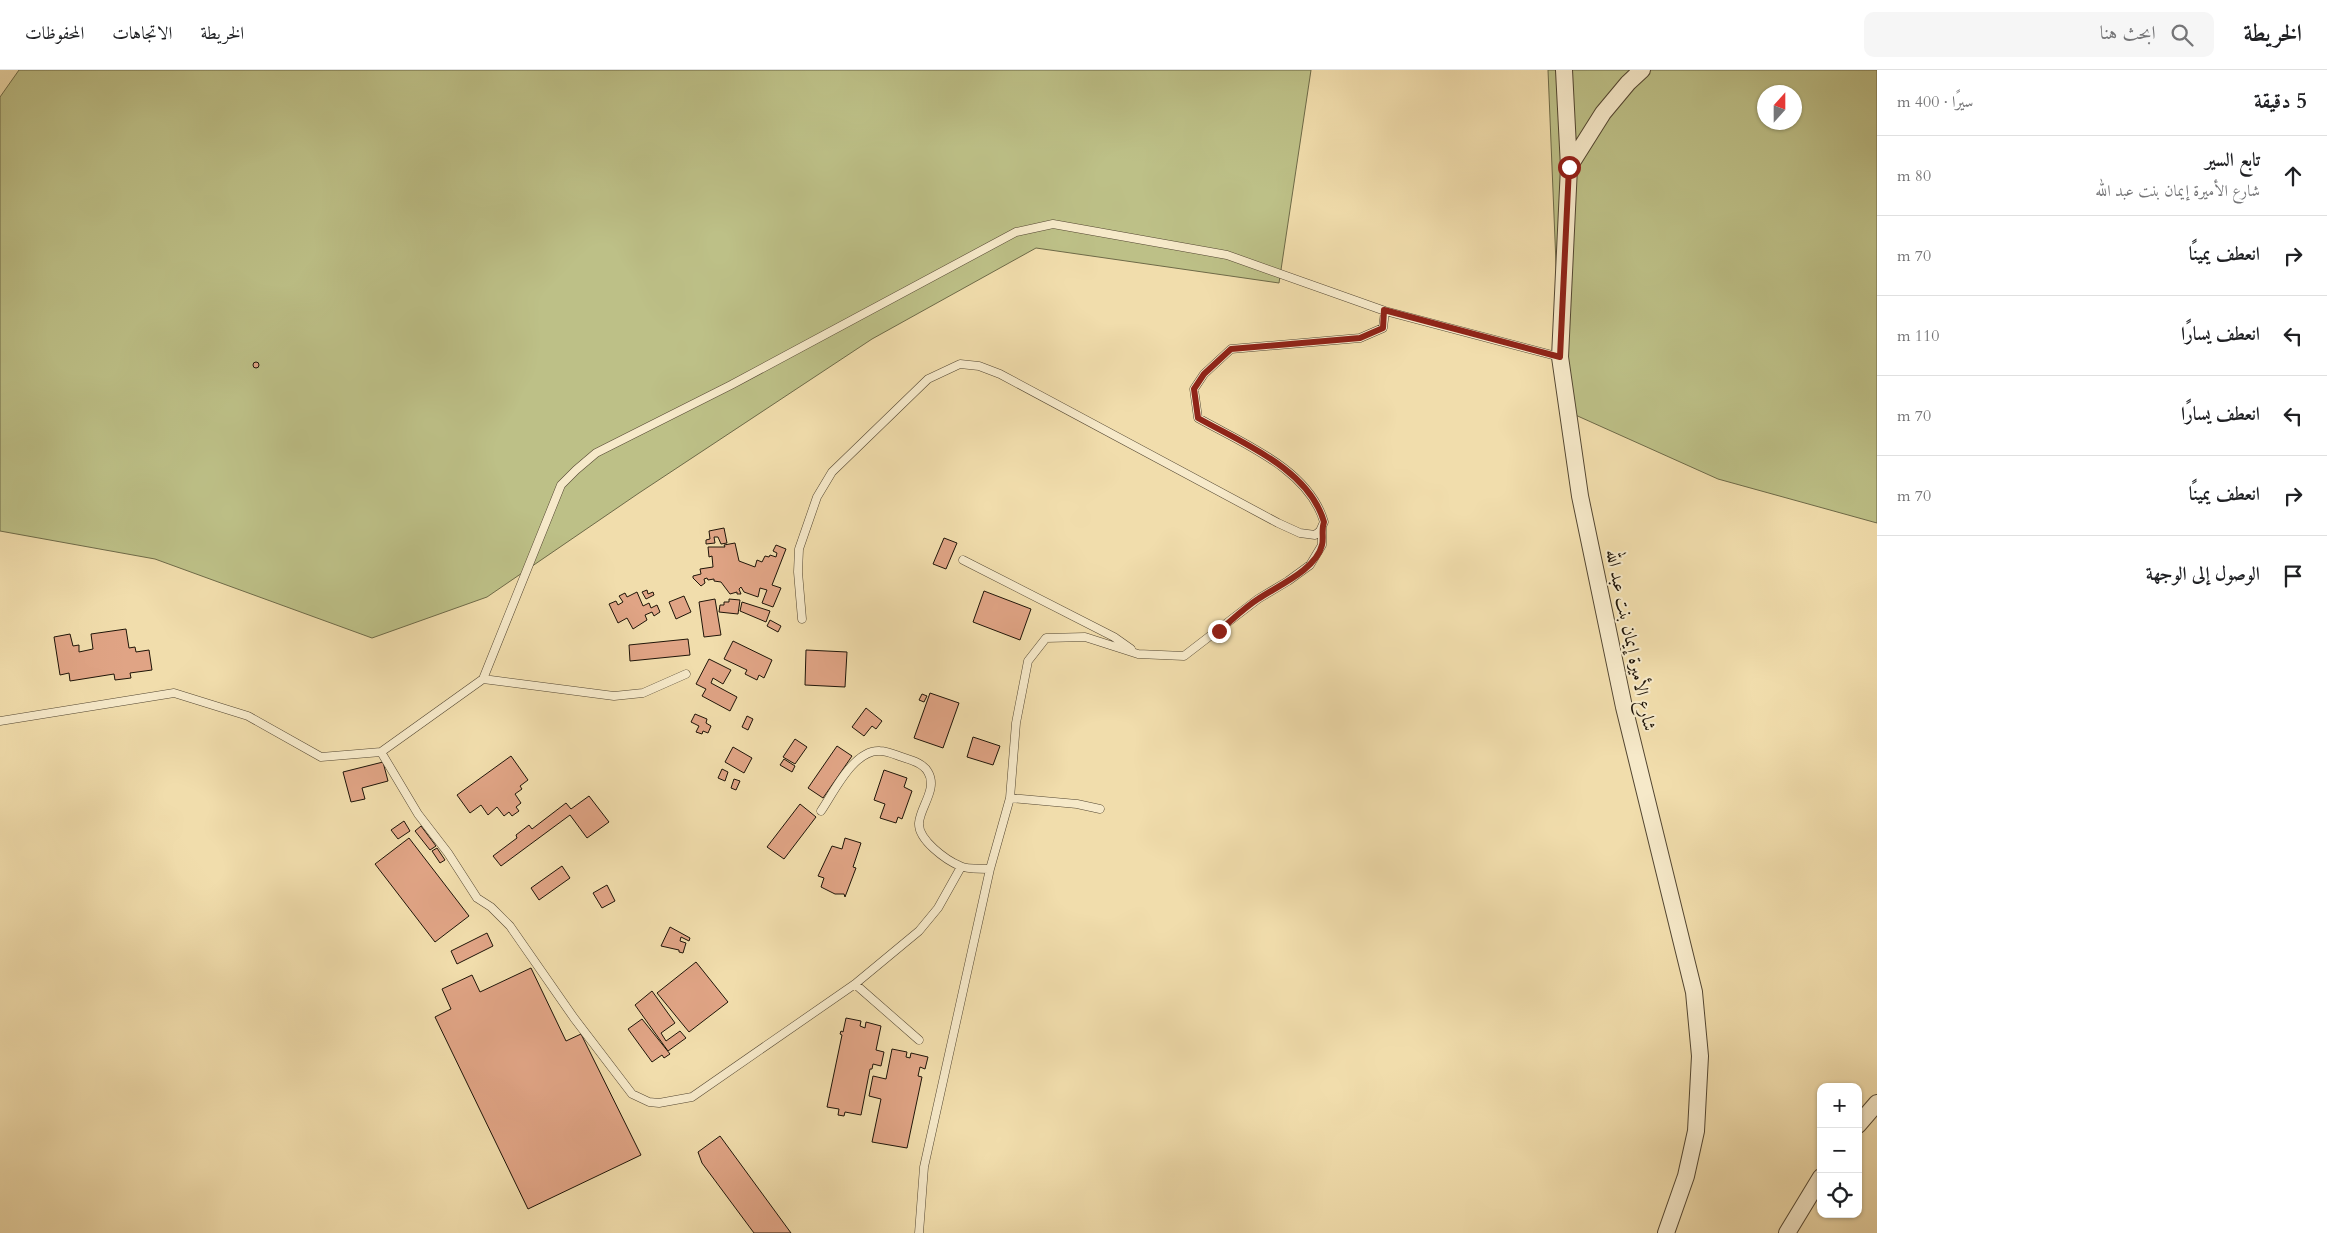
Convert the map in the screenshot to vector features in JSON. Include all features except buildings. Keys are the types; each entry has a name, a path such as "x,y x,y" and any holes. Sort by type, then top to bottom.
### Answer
{"street":[{"path":"1564,70 1569,167"},
{"name":"شارع الأميرة إيمان بنت عبد الله","path":"1642,70 1603,113 1569,167 1560,357 1580,496 1616,669 1694,992 1700,1056 1696,1131 1686,1176 1666,1233"},
{"path":"1862,1120 1877,1103"},
{"path":"1787,1233 1817,1184"}],"lane":[{"path":"0,722 174,693 248,716 321,756 381,752 483,680 561,485 596,453 731,386 1016,232 1053,224 1228,254 1384,310 1560,357"},
{"path":"920,1233 924,1167 990,869 1010,798 1016,723 1028,661 1046,638 1085,637 1138,654 1184,656 1258,599 1310,565 1322,545 1322,527 1324,522 1316,503 1307,490 1285,468 1198,418 1194,389 1204,374 1231,349 1360,338 1383,328 1384,310"},
{"path":"802,619 798,572 800,549 817,498 832,472 928,380 960,364 979,366 1000,374 1300,533 1315,535 1322,527"},
{"path":"963,560 1114,637 1138,654"},
{"path":"483,680 614,696 643,693 686,674"},
{"path":"821,811 856,760 866,754 880,751 918,762 928,771 931,780 930,791 919,821 920,827 934,850 961,867 990,869"},
{"path":"381,752 418,814 448,853 477,898 491,907 510,926 574,1018 632,1094 640,1099 659,1103 692,1097 855,984 919,931 938,908 961,867"},
{"path":"1010,798 1077,804 1100,809"},
{"path":"855,984 919,1040"}],"green space":[{"path":"19,70 1311,70 1279,283 1036,248 872,339 639,493 487,597 372,638 155,559 0,531 0,97"},
{"path":"1548,70 1877,70 1877,523 1718,479 1562,409"}],"route":[{"path":"1219,631 1258,599 1310,565 1322,545 1322,527 1324,522 1321,512 1307,490 1285,468 1198,418 1194,389 1204,374 1231,349 1360,338 1383,328 1384,310 1560,357 1569,167"}]}
